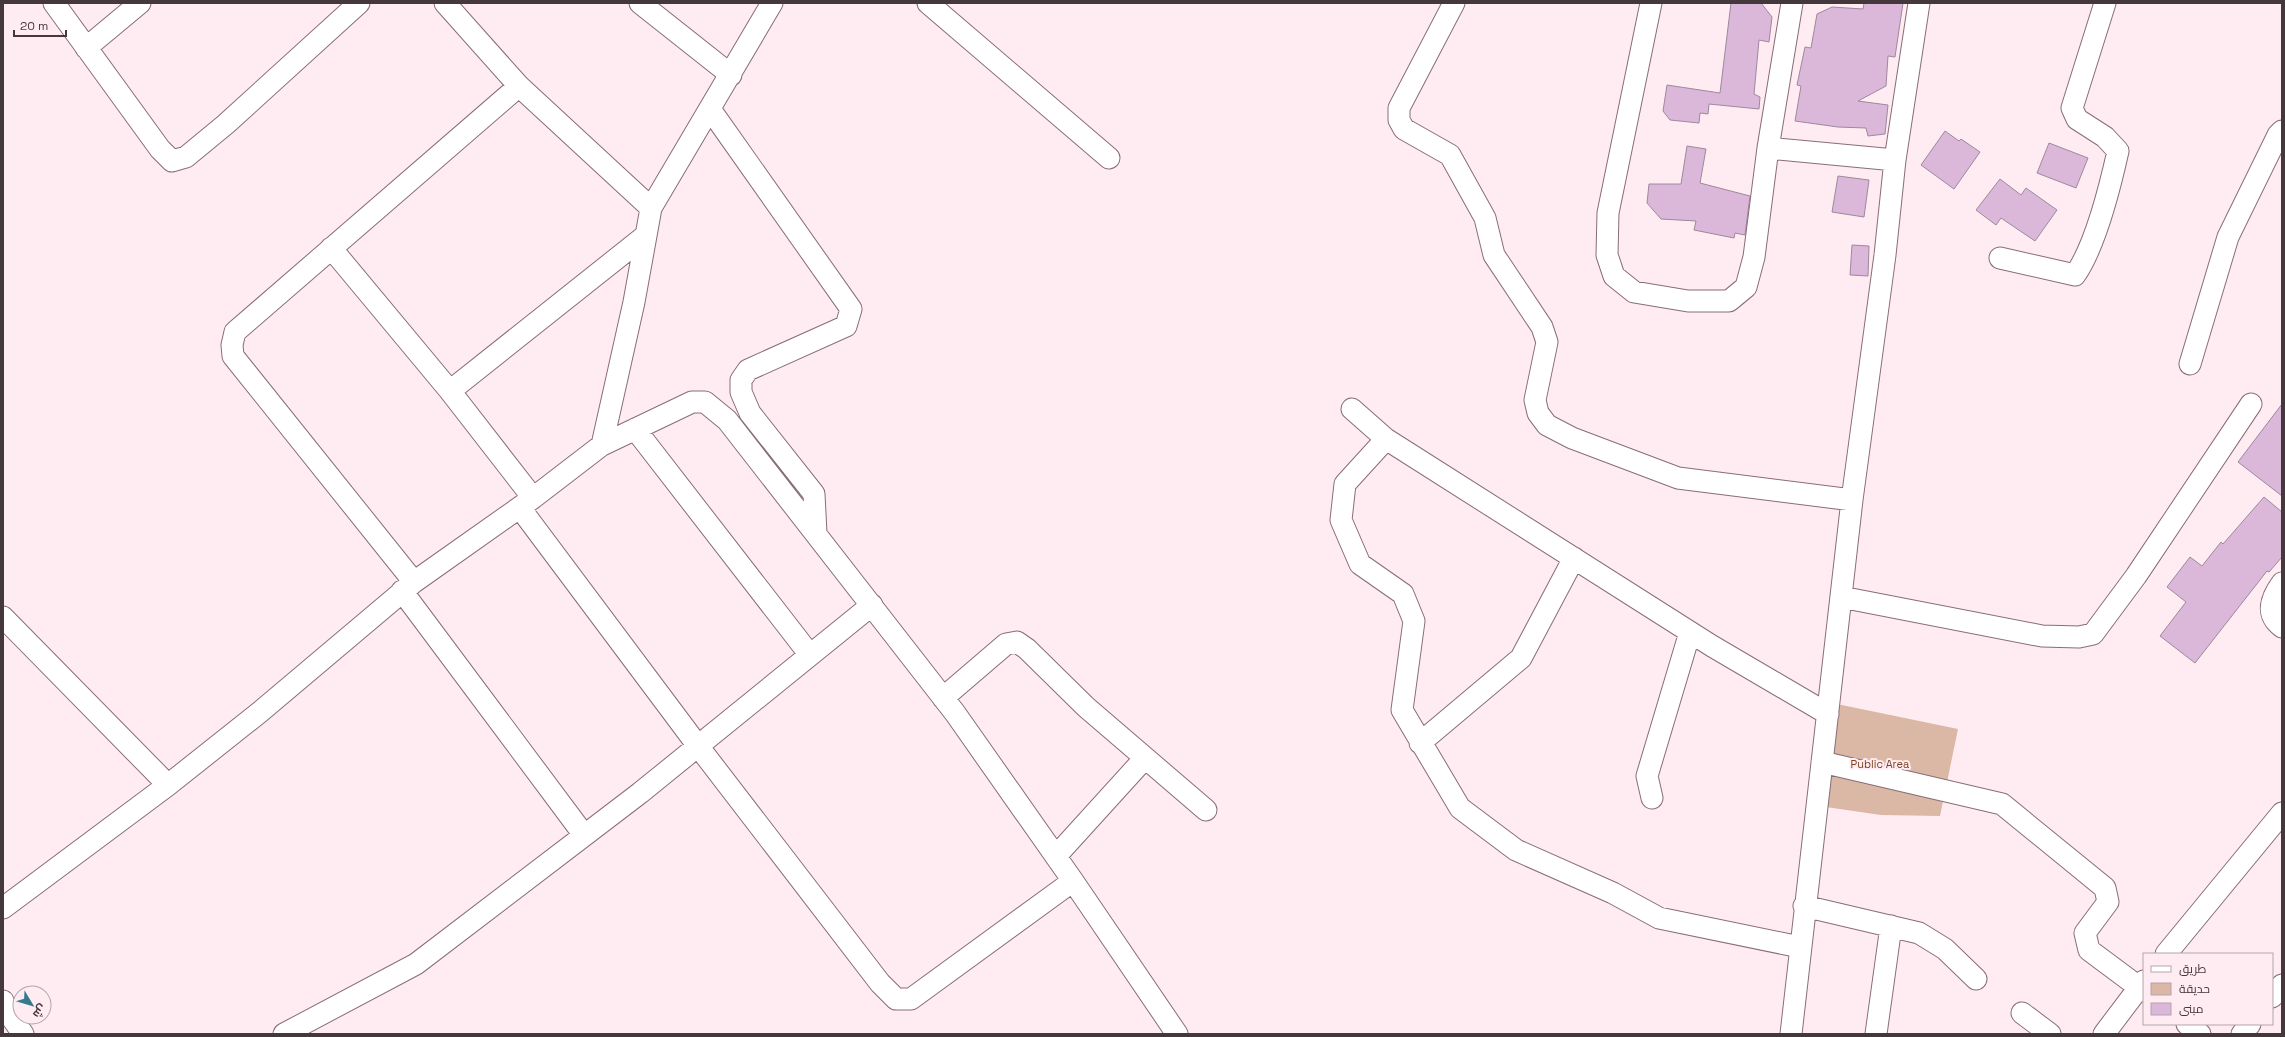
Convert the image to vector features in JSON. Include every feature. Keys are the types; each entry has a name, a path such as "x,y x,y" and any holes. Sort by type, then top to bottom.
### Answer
{"street":[{"path":"54,3 160,149 172,161 186,156 226,124 359,3"},
{"path":"86,48 140,3"},
{"path":"445,3 519,86 651,208"},
{"path":"640,3 731,75"},
{"path":"602,445 634,302 651,208 731,75 772,3"},
{"path":"928,3 1109,158"},
{"path":"1454,3 1399,108 1399,120 1404,129 1413,136 1450,155 1471,191 1484,218 1494,255 1542,327 1547,342 1535,400 1538,413 1547,425 1572,438 1678,478 1852,500"},
{"path":"1651,3 1608,213 1607,255 1614,276 1634,292 1688,301 1729,302 1746,287 1754,257 1768,148 1792,3"},
{"path":"1790,1034 1852,500 1885,255 1895,160 1919,3"},
{"path":"2000,258 2075,275 2084,262 2111,184 2118,151 2106,137 2076,120 2072,108 2105,3"},
{"path":"519,86 330,248 235,332 232,345 233,356 408,587 584,835"},
{"path":"710,109 851,309 846,326 748,370 741,380 741,392 750,413 814,494 816,533"},
{"path":"2190,364 2228,237 2278,135 2282,131"},
{"path":"1768,148 1895,160"},
{"path":"450,391 645,236"},
{"path":"330,248 450,391 698,746 880,983 896,998 911,999 1073,881"},
{"path":"3,908 168,785 260,712 408,587 527,503 602,445 692,402 705,402 727,420 943,698 1056,856 1177,1034"},
{"path":"1841,597 2042,636 2079,637 2093,634 2136,576 2251,404"},
{"path":"1352,409 1386,439 1690,632 1828,714"},
{"path":"635,429 810,655"},
{"path":"1386,439 1345,484 1341,520 1360,564 1403,594 1414,621 1402,710 1420,743 1460,808 1516,850 1613,893 1659,918 1800,947"},
{"path":"1420,743 1521,658 1574,558"},
{"path":"2282,583 2273,595 2271,611 2274,622 2282,627"},
{"path":"284,1034 416,964 698,746 872,605"},
{"path":"3,617 168,785"},
{"path":"1652,798 1647,776 1690,632"},
{"path":"943,698 1006,644 1016,642 1027,649 1086,707 1206,810"},
{"path":"1056,856 1145,758"},
{"path":"1822,762 2002,804 2105,888 2108,902 2085,933 2089,950 2142,986 2104,1034"},
{"path":"2167,953 2282,813"},
{"path":"1804,906 1919,933 1944,949 1976,979"},
{"path":"1876,1034 1891,926"},
{"path":"2273,996 2282,985"},
{"path":"3,1001 7,1011 24,1034"},
{"path":"2022,1013 2050,1034"},
{"path":"2188,1025 2200,1034"},
{"path":"2242,1034 2249,1025"}],"green space":[{"name":"Public Area","path":"1837,704 1958,729 1940,816 1881,815 1819,806"}],"building":[{"path":"1731,3 1761,3 1772,17 1769,42 1759,40 1754,94 1760,97 1759,109 1709,104 1708,114 1700,113 1699,123 1670,120 1663,111 1667,85 1720,93"},
{"path":"1864,3 1903,3 1895,57 1888,56 1886,86 1858,101 1888,105 1885,134 1868,136 1866,128 1838,127 1795,121 1801,86 1797,85 1805,47 1811,48 1817,14 1832,7 1863,9"},
{"path":"1945,131 1959,141 1961,139 1980,152 1954,189 1921,165"},
{"path":"2049,143 2088,158 2076,188 2037,173"},
{"path":"1687,146 1706,149 1700,183 1750,196 1745,235 1735,233 1734,238 1694,230 1696,221 1661,219 1647,203 1649,184 1681,184"},
{"path":"1838,176 1869,180 1864,217 1832,212"},
{"path":"2000,179 2021,195 2026,188 2057,210 2035,241 2001,218 1996,225 1976,210"},
{"path":"1852,245 1869,246 1868,276 1850,275"},
{"path":"2282,404 2282,496 2238,462"},
{"path":"2264,497 2282,512 2282,557 2269,572 2267,571 2195,663 2160,636 2186,602 2167,587 2190,557 2202,566 2221,542 2223,544"}]}
